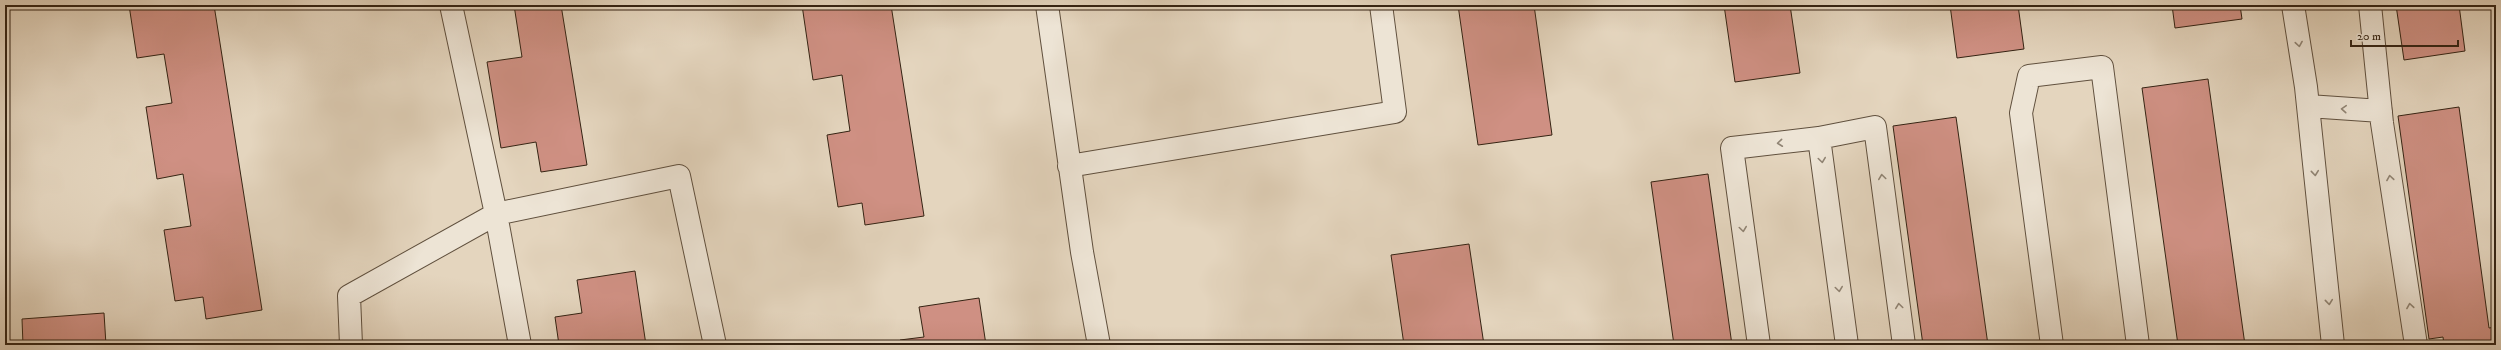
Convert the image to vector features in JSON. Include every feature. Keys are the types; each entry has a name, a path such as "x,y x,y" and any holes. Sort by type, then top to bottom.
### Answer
{"street":[{"path":"451,5 496,214 520,345"},
{"path":"1047,5 1070,166 1099,345"},
{"path":"1070,166 1395,112 1381,5"},
{"path":"2294,5 2308,106 2334,345"},
{"path":"2370,5 2381,111 2416,345"},
{"path":"2052,345 2021,112 2029,76 2102,67 2138,345"},
{"path":"2308,106 2381,111"},
{"path":"1759,345 1732,148 1819,138 1875,128 1904,345"},
{"path":"1819,138 1847,345"},
{"path":"351,345 349,296 496,214 679,176 714,345"}],"building":[{"path":"129,5 214,5 262,310 206,319 203,297 175,301 164,230 191,226 183,174 157,179 146,107 172,103 164,54 137,58"},
{"path":"514,5 561,5 587,165 541,172 536,142 501,148 487,62 522,57"},
{"path":"802,5 891,5 924,216 865,225 862,203 838,207 827,135 850,131 842,75 813,80"},
{"path":"1458,5 1534,5 1552,135 1478,145"},
{"path":"1724,5 1790,5 1800,73 1735,82"},
{"path":"1950,5 2018,5 2024,49 1957,58"},
{"path":"2172,5 2240,5 2242,19 2175,28"},
{"path":"2396,5 2459,5 2465,51 2404,60"},
{"path":"2208,79 2245,345 2178,345 2142,88"},
{"path":"2459,107 2489,328 2496,327 2496,345 2444,345 2443,337 2429,339 2398,116"},
{"path":"1956,117 1988,345 1923,345 1893,126"},
{"path":"1708,174 1732,345 1674,345 1651,182"},
{"path":"1469,244 1484,345 1404,345 1391,255"},
{"path":"635,271 646,345 559,345 555,317 582,313 577,280"},
{"path":"979,298 986,345 901,345 900,340 924,337 919,307"},
{"path":"104,313 106,345 23,345 22,319"}]}
